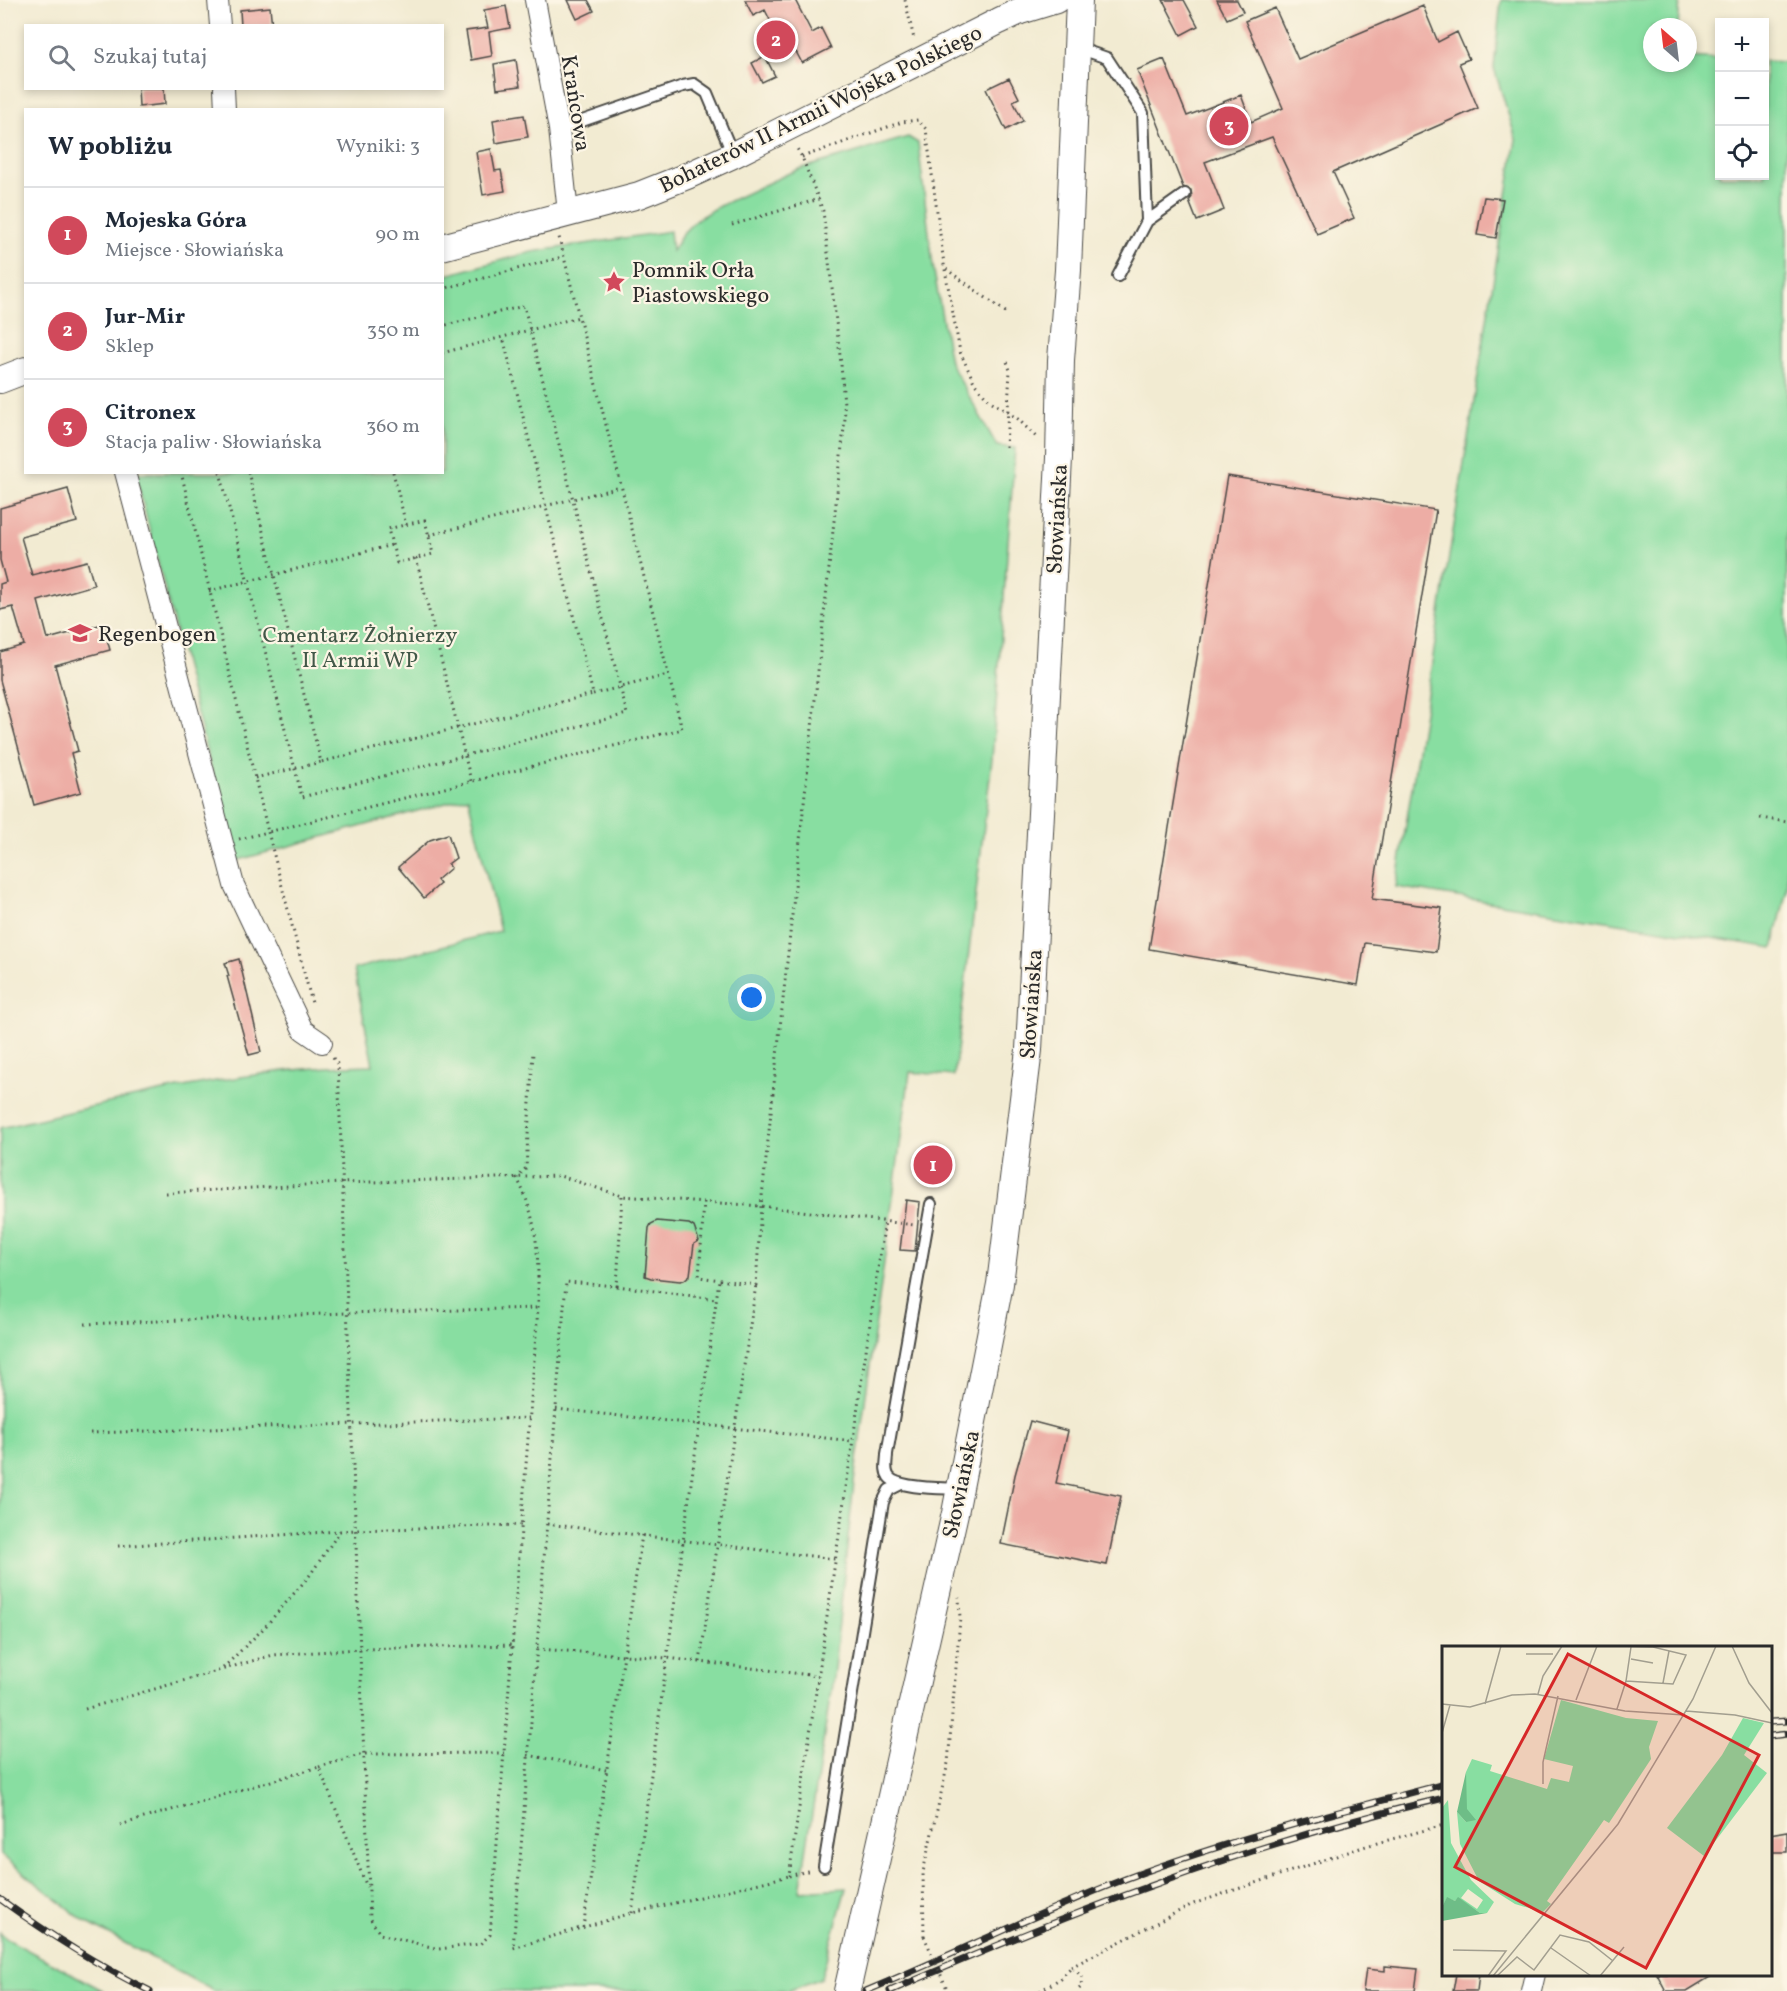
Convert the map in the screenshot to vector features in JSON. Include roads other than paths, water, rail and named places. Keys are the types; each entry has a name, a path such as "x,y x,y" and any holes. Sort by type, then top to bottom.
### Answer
{"street":[{"path":"218,0 220,24"},
{"name":"Krańcowa","path":"535,0 559,129 568,213"},
{"name":"Bohaterów II Armii Wojska Polskiego","path":"444,246 639,195 733,155 1020,11 1056,0"},
{"name":"Słowiańska","path":"847,1991 959,1489 1000,1284 1029,1050 1059,458 1061,360 1068,270 1079,0"},
{"path":"224,90 225,108"},
{"path":"0,380 24,371"},
{"path":"126,474 234,885 303,1030 322,1043"},
{"path":"1532,1991 1535,1976"}],"lane":[{"path":"1077,47 1107,58 1143,113 1147,221"},
{"path":"559,129 694,84 707,93 733,155"},
{"path":"1118,276 1147,221 1185,194"},
{"path":"931,1204 887,1454 886,1471 891,1479 901,1484 959,1489"},
{"path":"824,1866 883,1502 889,1490 901,1484"}],"railway":[{"path":"1772,1722 1787,1721"},
{"path":"1772,1736 1787,1734"},
{"path":"866,1991 1060,1906 1164,1865 1283,1827 1442,1785"},
{"path":"890,1991 1025,1934 1162,1882 1302,1836 1442,1798"},
{"path":"0,1899 73,1948 150,1991"}],"place":[{"name":"Jur-Mir","path":"776,40"},
{"name":"Citronex","path":"1229,126"},
{"name":"Pomnik Orła Piastowskiego","path":"614,282"},
{"name":"Regenbogen","path":"80,633"},
{"name":"Mojeska Góra","path":"933,1165"}],"park label":[{"name":"Cmentarz Żołnierzy II Armii WP","path":"360,646"}]}
